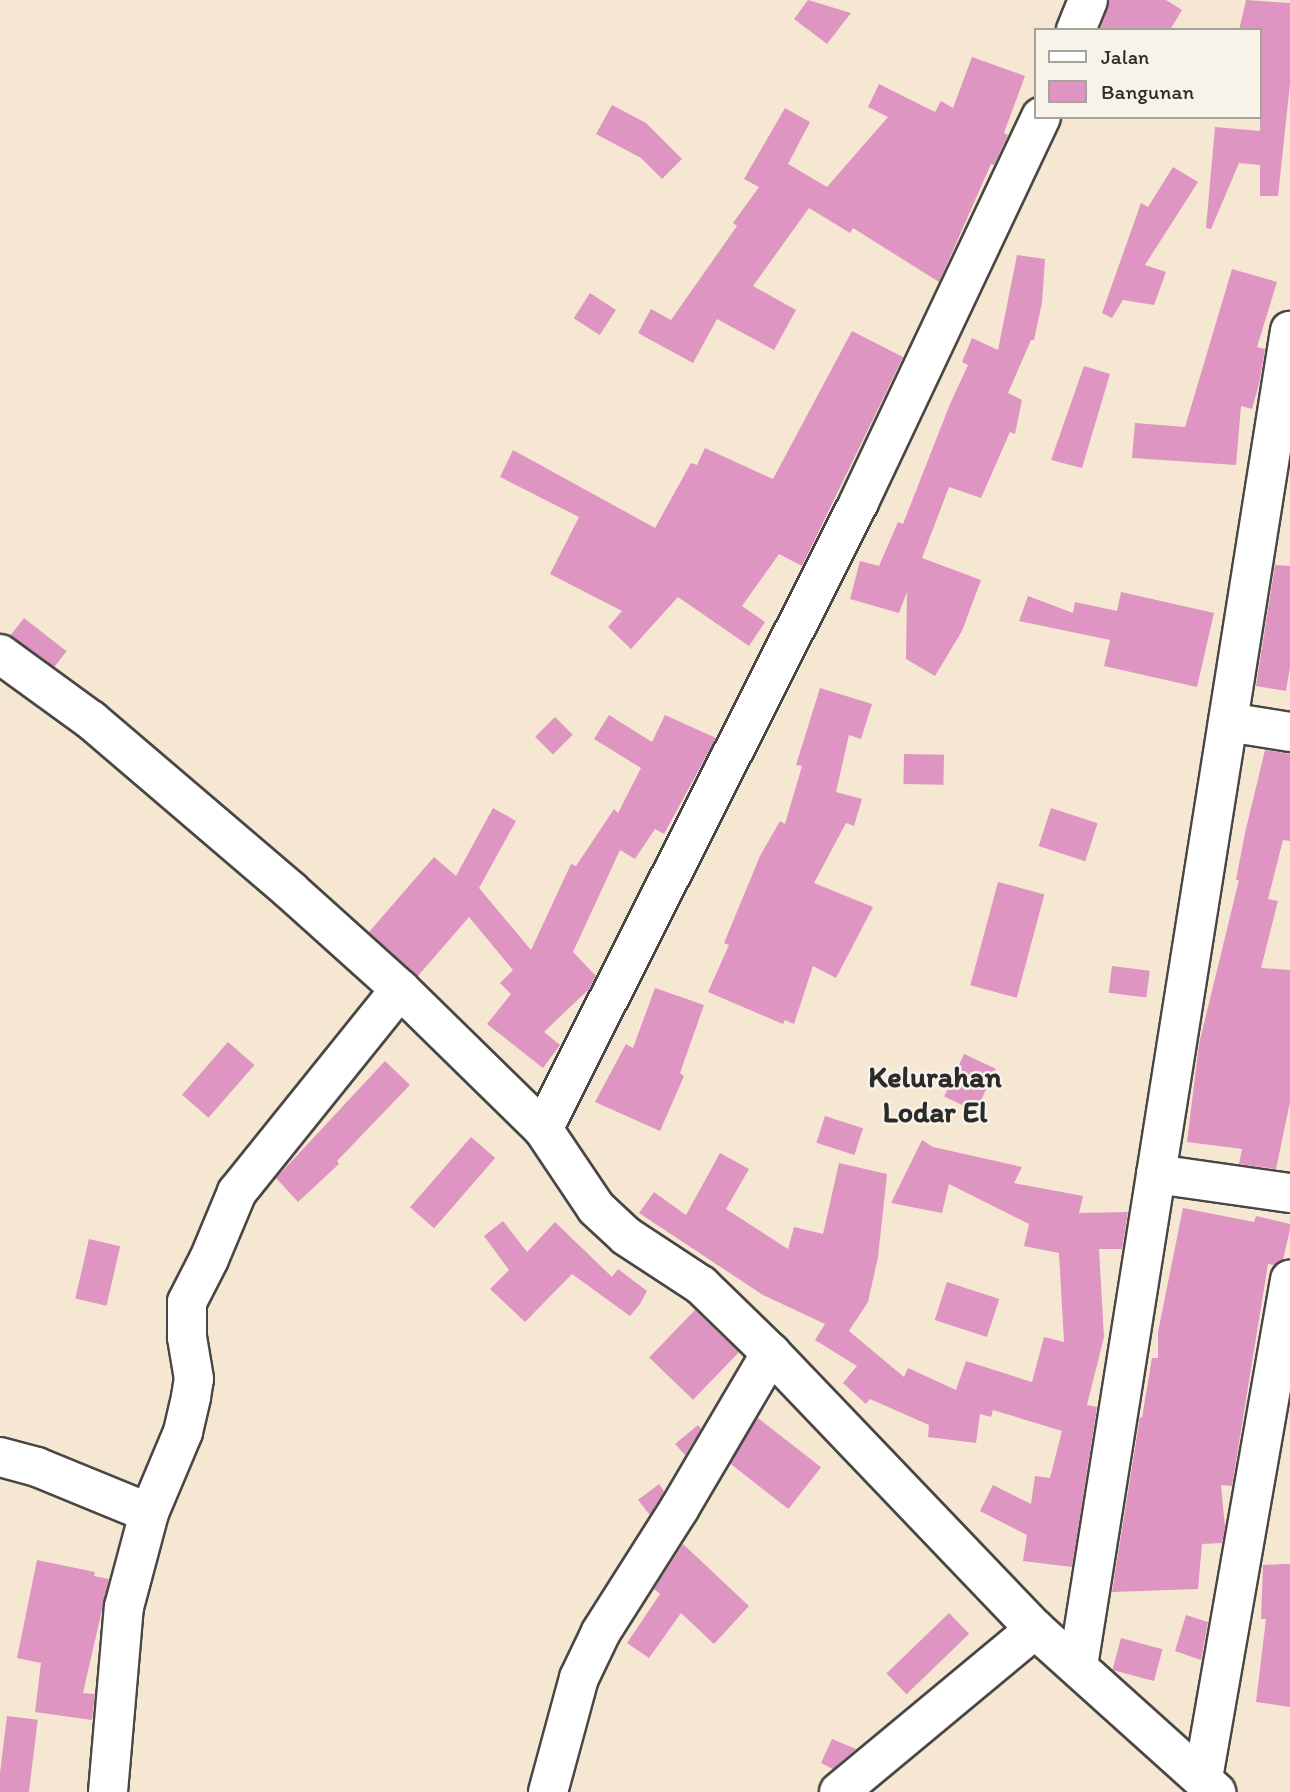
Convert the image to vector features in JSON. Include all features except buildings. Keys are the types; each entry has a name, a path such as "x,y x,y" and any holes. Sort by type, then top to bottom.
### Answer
{"street":[{"path":"1077,28 1088,0"},
{"path":"542,1129 859,502 1040,119"},
{"path":"1078,1665 1290,331"},
{"path":"0,654 91,720 290,890 400,989 485,1069 542,1129 596,1208 626,1236 701,1285 771,1353 1035,1629 1209,1785"},
{"path":"1228,722 1290,732"},
{"path":"108,1792 124,1607 149,1513 183,1432 194,1379 187,1337 187,1302 209,1259 232,1201 400,989"},
{"path":"1156,1174 1290,1193"},
{"path":"1209,1785 1290,1280"},
{"path":"548,1792 579,1678 601,1632 679,1509 771,1353"},
{"path":"0,1457 37,1467 149,1513"},
{"path":"839,1792 1035,1629"}],"district":[{"name":"Kelurahan Lodar El","path":"935,1094"}]}
